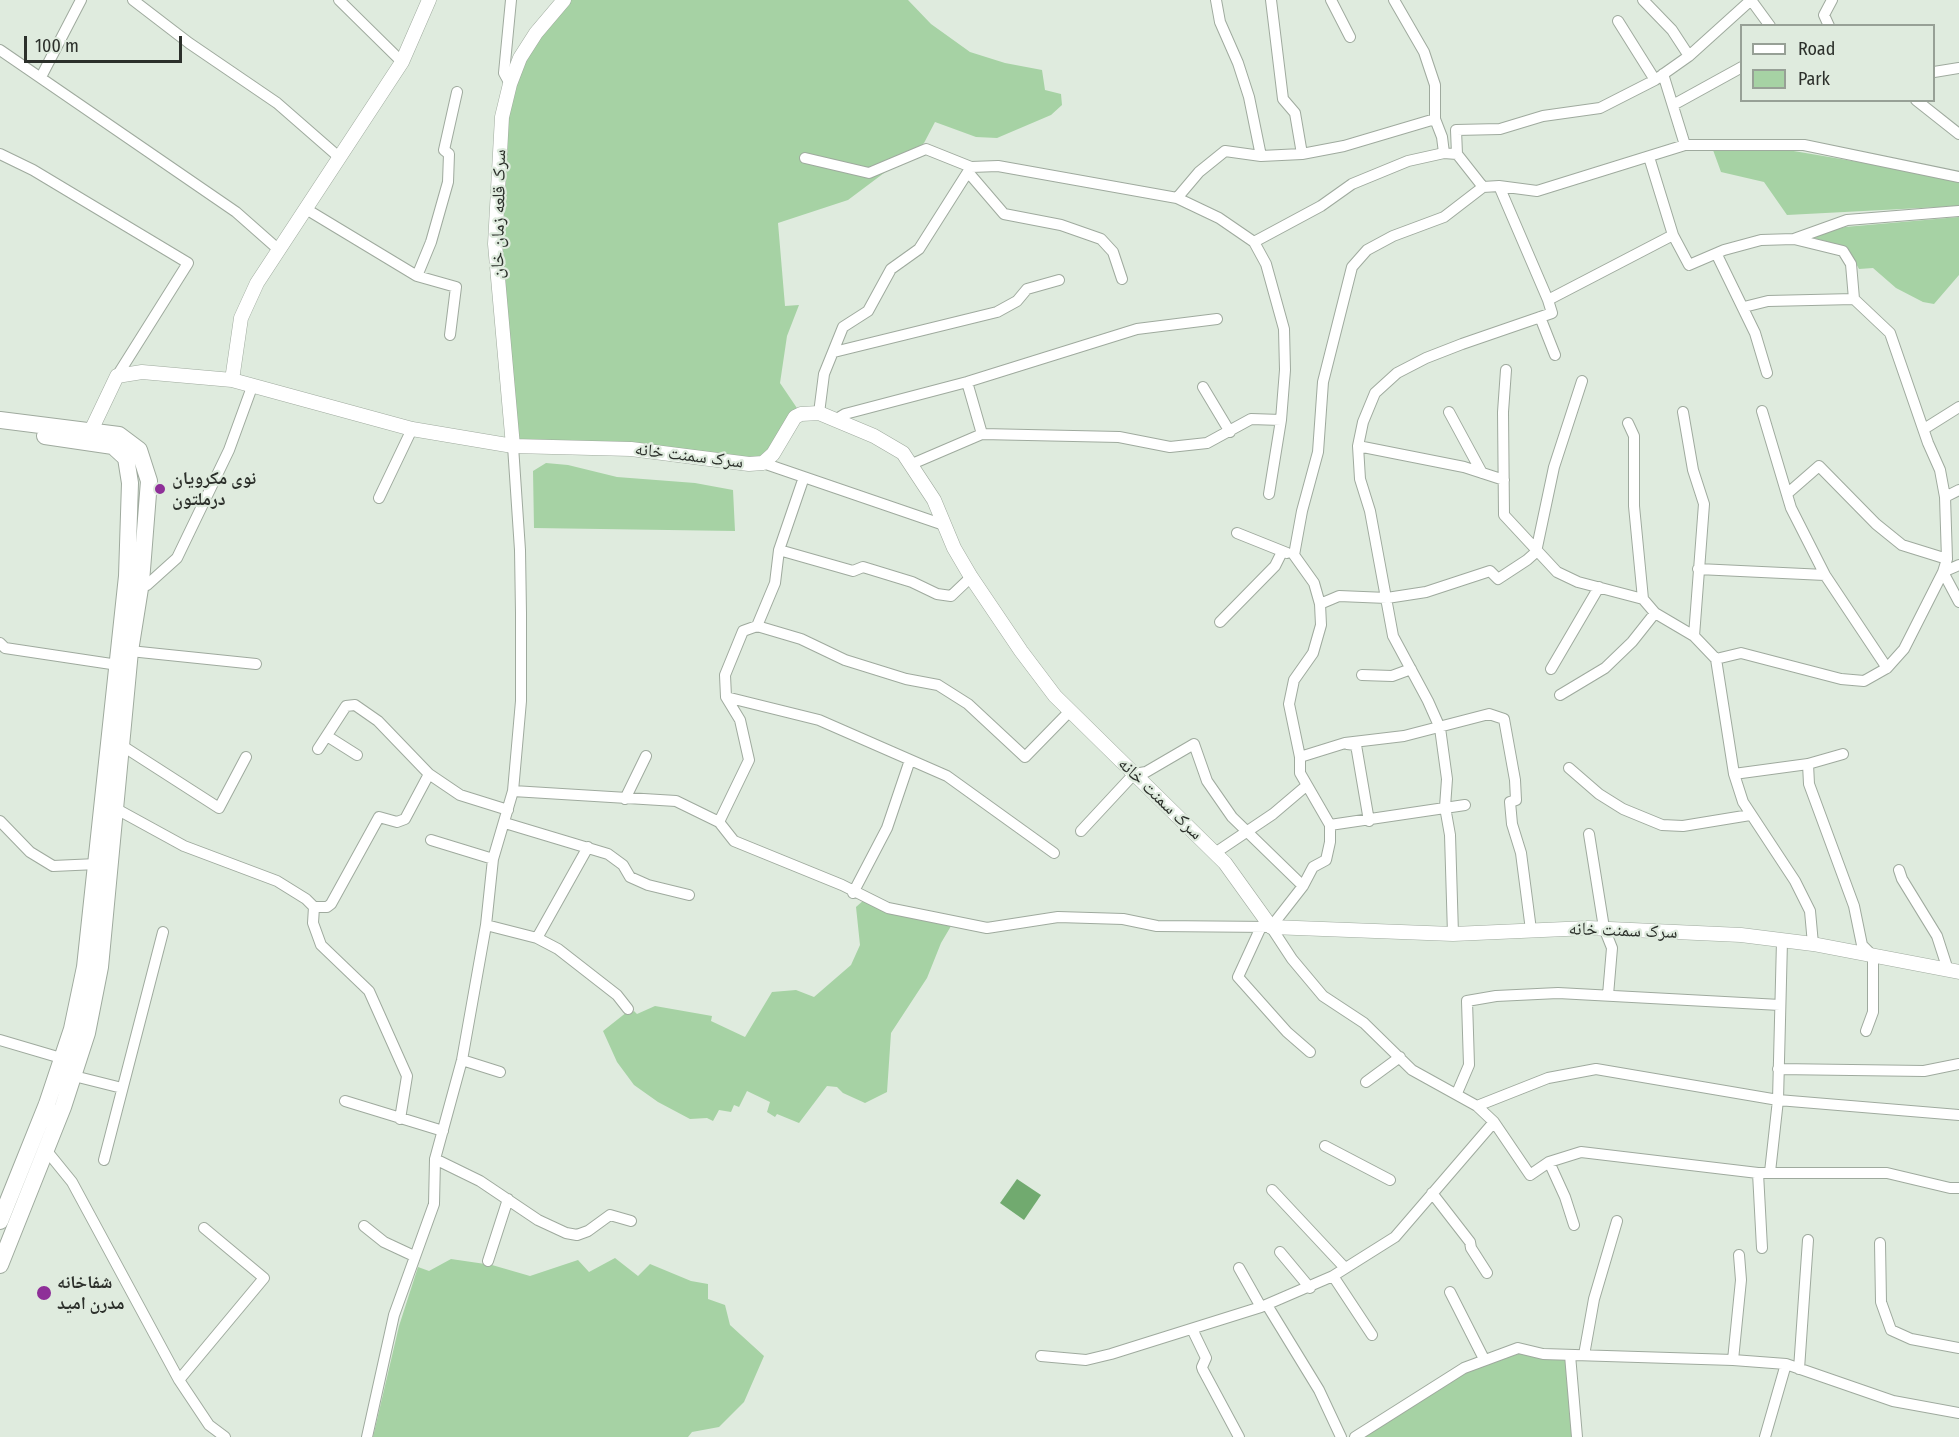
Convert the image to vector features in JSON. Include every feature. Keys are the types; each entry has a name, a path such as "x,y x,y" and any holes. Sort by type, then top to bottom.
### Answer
{"main road":[{"path":"0,420 88,435 113,446 126,458 130,483 127,576 118,665 100,967 87,1033 75,1071 0,1265"},
{"path":"0,429 119,435 139,450 146,464 149,481 141,582 130,651 121,745 97,864 85,967 72,1029 36,1135 0,1221"}],"street":[{"path":"41,77 81,0"},
{"path":"133,0 189,43 277,103 340,158"},
{"path":"339,0 402,62"},
{"path":"232,380 241,318 257,283 402,62 429,0"},
{"path":"510,84 504,73 512,0"},
{"name":"سرک قلعه زمان خان","path":"513,446 495,244 502,117 510,84 520,58 536,33 564,0"},
{"path":"1215,0 1220,22 1238,63 1249,97 1262,156"},
{"path":"1271,0 1283,99 1294,112 1302,154"},
{"path":"1332,0 1350,37"},
{"path":"1394,0 1424,52 1435,85 1435,119 1442,137 1444,153"},
{"path":"1643,0 1672,30 1689,56"},
{"path":"1483,187 1457,154 1456,130 1500,129 1543,116 1600,108 1659,77 1689,56 1751,0 1769,24"},
{"path":"1829,24 1824,15 1832,0"},
{"path":"1618,21 1659,77 1673,105 1684,145"},
{"path":"0,50 236,212 279,250"},
{"path":"1673,105 1740,68"},
{"path":"1935,72 1959,68"},
{"path":"417,276 431,242 448,182 449,154 444,150 457,92"},
{"path":"1919,102 1959,134"},
{"path":"1177,198 1199,172 1225,151 1262,156 1302,154 1344,146 1435,119"},
{"path":"1294,555 1302,511 1318,453 1323,382 1352,267 1367,250 1393,236 1444,217 1483,187 1498,186 1537,191 1684,145 1804,144 1959,177"},
{"path":"806,158 869,173 926,149 970,169 1004,213 1061,225 1101,239 1113,252 1122,279"},
{"path":"1254,242 1321,206 1352,184 1408,160 1444,153 1457,154"},
{"path":"0,154 33,170 188,263 117,376 88,435"},
{"path":"1649,157 1673,235 1689,265 1761,240 1794,239 1842,251 1851,264 1854,299 1890,333 1940,470 1945,497 1947,559 1943,572 1904,649 1887,668 1864,681 1841,679 1742,653 1716,659"},
{"path":"970,169 998,166 1177,198 1219,218 1254,242 1266,264 1284,329 1285,370 1281,420 1269,494"},
{"path":"819,413 824,374 843,327 868,311 891,269 919,249 970,169"},
{"path":"1453,934 1450,835 1445,807 1447,779 1440,728 1393,636 1370,511 1360,479 1358,446 1363,423 1375,393 1398,373 1426,358 1552,314 1498,186"},
{"path":"306,209 417,276 456,287 450,335"},
{"path":"1794,239 1847,220 1959,211"},
{"path":"1548,300 1673,235"},
{"path":"1717,255 1755,333 1767,373"},
{"path":"834,352 997,312 1017,301 1027,289 1059,280"},
{"path":"1744,308 1768,301 1854,299"},
{"path":"1540,317 1555,355"},
{"path":"835,420 845,414 968,382 1137,329 1217,320"},
{"path":"1506,370 1503,412 1504,515 1557,572 1643,600 1655,613 1694,636 1716,659 1734,774 1743,802 1795,881 1810,911 1813,944"},
{"name":"سرک سمنت خانه","path":"117,376 150,373 232,380 412,429 513,446 631,449 749,464 763,463 773,454 795,417 801,414 819,413 874,436 903,453 934,500 944,525 971,577 1021,651 1070,711 1215,853 1266,927 1453,934 1604,928 1741,935 1813,944 1954,971"},
{"path":"1320,604 1340,596 1387,598 1426,592 1490,571 1498,579 1536,552 1559,450 1582,381"},
{"path":"968,382 982,434"},
{"path":"141,582 147,585 177,558 229,450 252,387"},
{"path":"1203,387 1230,432"},
{"path":"1924,429 1959,407"},
{"path":"1761,411 1791,507 1825,575 1887,668"},
{"path":"1449,412 1482,473"},
{"path":"1683,412 1694,470 1704,504 1694,636"},
{"path":"912,464 982,434 1119,437 1170,447 1207,443 1251,419 1281,420"},
{"path":"1628,423 1634,436 1634,506 1643,600"},
{"path":"379,498 412,429"},
{"path":"367,1437 394,1315 434,1204 435,1160 462,1059 486,925 494,859 506,823 513,791 520,701 521,612 520,550 513,446"},
{"path":"1358,446 1482,473 1504,480"},
{"path":"763,463 944,525"},
{"path":"1788,493 1819,466 1876,524 1902,545 1947,559"},
{"path":"757,626 775,583 779,550 804,477"},
{"path":"1945,497 1959,490"},
{"path":"1237,532 1294,555 1314,583 1320,604 1321,625 1313,652 1294,680 1289,704 1300,757 1300,773 1330,825 1326,860 1313,867 1303,886 1266,927 1238,977 1287,1032 1310,1052"},
{"path":"779,550 853,571 863,567 912,582 937,594 951,596 971,577"},
{"path":"1220,622 1275,566 1282,552"},
{"path":"1943,572 1959,565"},
{"path":"1698,569 1825,575"},
{"path":"1943,572 1959,602"},
{"path":"1551,669 1599,587"},
{"path":"1560,695 1605,668 1632,642 1655,613"},
{"path":"718,822 749,760 740,720 726,697 725,675 743,631 757,626 801,639 845,660 906,679 938,685 968,704 1025,757 1070,711"},
{"path":"0,643 5,648 118,665"},
{"path":"130,651 256,664"},
{"path":"1362,675 1392,676 1411,669"},
{"path":"726,697 819,720 947,776 1053,853"},
{"path":"318,749 346,706 355,705 378,720 429,774 460,795 508,810"},
{"path":"1300,757 1345,743 1404,736 1489,714 1504,719 1515,780 1516,800 1510,802 1512,824 1521,853 1532,930"},
{"path":"327,736 357,755"},
{"path":"1345,743 1356,745 1369,821"},
{"path":"1081,831 1134,774 1146,772 1194,744 1207,781 1232,817 1303,886"},
{"path":"121,745 219,808 246,757"},
{"path":"1734,774 1808,764 1843,754"},
{"path":"625,799 646,756"},
{"path":"854,893 887,828 910,760"},
{"path":"1808,764 1809,784 1854,906 1862,945 1873,956 1873,1012 1866,1031"},
{"path":"1569,768 1599,794 1623,809 1662,825 1683,826 1750,815"},
{"path":"314,907 329,906 379,817 397,822 405,819 429,774"},
{"path":"1215,853 1273,814 1306,786"},
{"path":"513,791 676,801 718,822 734,841 842,885 888,908 987,928 1058,917 1123,919 1157,926 1266,927"},
{"path":"1330,825 1466,805"},
{"path":"109,806 184,846 277,881 306,899 314,907 313,923 321,945 369,991 407,1076 400,1119"},
{"path":"0,821 30,852 53,866 97,864"},
{"path":"506,823 608,854 623,865 630,877 648,885 689,896"},
{"path":"1589,834 1604,928 1612,948 1608,995"},
{"path":"430,840 494,859"},
{"path":"537,938 588,847"},
{"path":"1899,870 1902,879 1937,936 1954,971"},
{"path":"486,925 537,938 558,949 617,995 628,1009"},
{"path":"1266,927 1323,996 1364,1023 1412,1070 1477,1106 1494,1122 1530,1175 1549,1162 1581,1152 1758,1173 1887,1173 1950,1188 1959,1188"},
{"path":"104,1160 163,932"},
{"path":"1770,1172 1778,1100 1782,941"},
{"path":"1457,1093 1469,1065 1467,1001 1496,996 1558,993 1780,1005"},
{"path":"0,1040 61,1058"},
{"path":"1366,1082 1400,1057"},
{"path":"462,1059 500,1072"},
{"path":"1778,1069 1924,1071 1959,1064"},
{"path":"1477,1106 1548,1078 1596,1069 1778,1100 1959,1115"},
{"path":"75,1071 78,1077 122,1088"},
{"path":"345,1101 443,1131"},
{"path":"1041,1356 1086,1360 1264,1306 1310,1288 1395,1237 1494,1122"},
{"path":"1325,1146 1390,1180"},
{"path":"46,1150 72,1182 179,1380 209,1425 225,1437"},
{"path":"435,1160 480,1181 538,1220 566,1233 577,1234 588,1231 610,1215 631,1221"},
{"path":"1549,1162 1565,1197 1574,1225"},
{"path":"1758,1173 1762,1248"},
{"path":"1272,1190 1345,1268"},
{"path":"1432,1193 1470,1242 1471,1248 1487,1273"},
{"path":"488,1261 508,1199"},
{"path":"1584,1356 1596,1289 1617,1221"},
{"path":"364,1226 384,1242 414,1256"},
{"path":"179,1380 264,1278 204,1228"},
{"path":"1799,1369 1808,1240"},
{"path":"1880,1243 1881,1302 1891,1330 1911,1340 1959,1348"},
{"path":"1280,1252 1310,1288"},
{"path":"1733,1360 1741,1280 1739,1255"},
{"path":"1239,1268 1319,1390 1341,1437"},
{"path":"1333,1276 1372,1335"},
{"path":"1450,1292 1484,1359"},
{"path":"1192,1329 1206,1358 1202,1367 1239,1437"},
{"path":"1355,1437 1464,1368 1518,1348 1543,1354 1733,1360 1786,1364 1893,1401 1959,1413"},
{"path":"1570,1355 1577,1437"},
{"path":"1765,1437 1786,1364"}],"green space":[{"path":"564,0 908,0 931,24 970,52 1005,63 1042,70 1045,90 1061,94 1062,105 1051,115 997,138 976,137 935,122 924,143 848,200 778,223 785,306 799,305 787,336 780,383 801,414 763,463 513,446 495,244 510,84"},
{"path":"1776,148 1959,179 1959,206 1787,215 1764,182 1721,172 1713,150"},
{"path":"1959,217 1959,275 1934,304 1923,302 1896,288 1873,268 1859,269 1847,247 1810,237 1845,227"},
{"path":"546,463 568,465 617,477 695,483 733,490 735,531 534,528 533,471"},
{"path":"865,899 954,921 941,943 927,978 891,1033 887,1092 865,1103 843,1093 837,1087 827,1086 799,1123 777,1114 775,1117 767,1112 770,1102 747,1091 739,1107 734,1105 731,1112 719,1110 713,1121 707,1118 690,1119 658,1102 634,1085 617,1062 603,1031 627,1012 629,1015 634,1011 637,1014 655,1006 712,1016 711,1021 745,1037 772,992 796,990 814,997 851,965 860,945 856,907"},
{"path":"615,1258 638,1276 650,1264 691,1281 708,1284 708,1299 725,1305 730,1325 764,1356 744,1402 719,1427 692,1432 688,1437 373,1437 399,1326 418,1267 429,1271 451,1259 492,1265 530,1276 578,1260 589,1272"},
{"path":"1518,1348 1570,1355 1577,1437 1355,1437 1464,1368"}],"shaded area":[{"path":"1017,1179 1041,1195 1024,1220 1000,1203"}],"place":[{"name":"نوی مکرویان درملتون","path":"160,489"},
{"name":"شفاخانه مدرن امید","path":"44,1293"}]}
